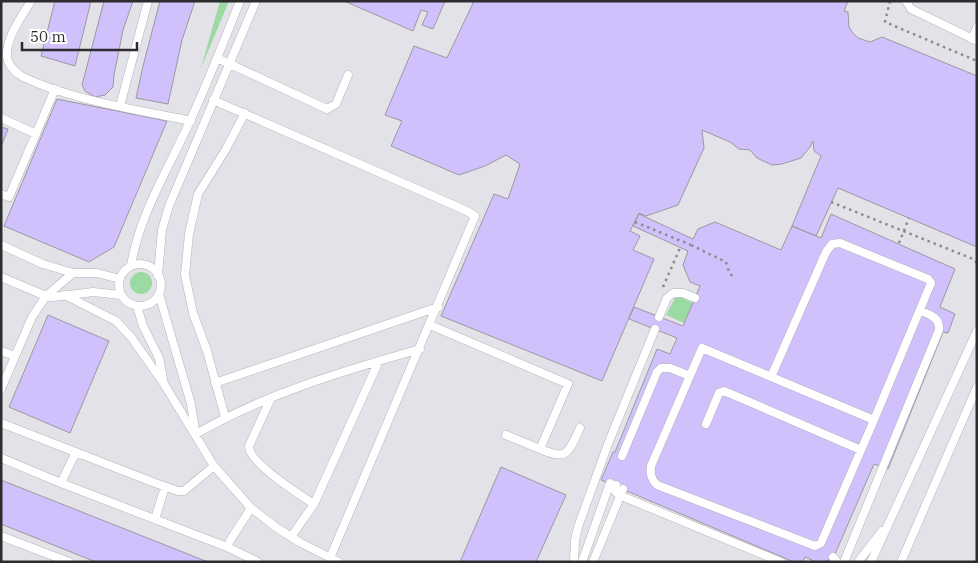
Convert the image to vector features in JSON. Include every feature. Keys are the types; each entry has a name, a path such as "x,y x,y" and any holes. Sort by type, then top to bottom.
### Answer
{"lane":[{"path":"31,1 12,35 7,49 8,61 14,70 22,76 55,90 191,121"},
{"path":"120,106 148,1"},
{"path":"132,266 136,243 143,222 191,121 240,1"},
{"path":"196,434 191,404 159,294 158,276 162,230 169,206 256,1"},
{"path":"906,1 911,9 974,40 977,27"},
{"path":"231,23 244,29"},
{"path":"217,58 328,109 336,104 348,75"},
{"path":"1,194 8,197 55,90"},
{"path":"214,100 474,215 475,218 330,558"},
{"path":"224,417 207,351 194,313 185,274 189,234 198,194 245,114"},
{"path":"1,118 36,134"},
{"path":"771,376 826,252 832,244 840,243 928,279 932,283 921,311 821,543 814,546 657,484 651,476 651,466 702,348 874,420"},
{"path":"1,245 43,264 73,273 97,273 120,279"},
{"path":"121,295 120,279 122,273 132,266 139,264 147,265 158,276"},
{"path":"1,390 32,318 46,296 73,273"},
{"path":"1,277 46,296 93,292 121,295 131,304 137,306 147,304 159,294"},
{"path":"659,317 667,298 673,293 683,293 695,298"},
{"path":"65,295 116,321 131,337 164,384 214,466 252,508 291,537 339,562"},
{"path":"137,306 143,326 159,358 164,384"},
{"path":"215,383 438,307"},
{"path":"844,562 939,330 936,319 921,311"},
{"path":"430,325 568,384 540,449"},
{"path":"574,562 575,540 578,527 608,444 655,329"},
{"path":"871,562 977,331"},
{"path":"196,434 224,417 271,398 420,349"},
{"path":"1,351 15,356"},
{"path":"291,537 314,504 379,361"},
{"path":"622,456 657,372 662,368 670,368 690,376"},
{"path":"901,562 977,387"},
{"path":"706,424 719,393 724,391 861,450"},
{"path":"271,398 249,446 249,451 252,456 280,481 314,504"},
{"path":"1,423 178,491 184,491 214,466"},
{"path":"506,435 554,455 564,454 570,448 580,428"},
{"path":"61,483 76,452"},
{"path":"1,458 227,547 258,562"},
{"path":"582,562 616,486"},
{"path":"593,562 616,486"},
{"path":"616,486 614,490 619,495 782,562"},
{"path":"155,519 165,487"},
{"path":"227,547 252,508"},
{"path":"858,562 891,520"},
{"path":"1,536 69,562"}],"path":[{"path":"890,1 885,22 977,60"},
{"path":"831,202 973,259 977,263"},
{"path":"899,244 909,218"},
{"path":"635,222 726,262 729,272 733,277"},
{"path":"662,289 680,248"}],"green space":[{"path":"220,1 229,1 201,68"},
{"path":"141,272 149,275 152,283 149,291 141,294 133,291 130,283 133,275"},
{"path":"680,297 693,303 684,323 666,315 675,298"}],"building":[{"path":"55,1 91,1 75,66 41,56"},
{"path":"104,1 133,1 123,30 113,87 105,95 95,97 85,91 82,85"},
{"path":"160,1 195,1 182,40 168,104 136,98"},
{"path":"344,1 445,1 433,29 422,25 428,12 421,10 413,31"},
{"path":"474,1 848,1 844,11 848,12 849,27 858,38 870,42 882,37 977,76 977,247 838,188 816,236 792,226 821,156 814,151 813,141 801,158 772,165 757,158 750,150 739,149 730,142 702,130 704,148 678,205 646,216 639,213 630,231 640,236 633,250 654,259 602,381 441,316 494,194 508,199 520,164 506,155 485,166 459,175 391,146 402,121 385,115 414,46 447,58"},
{"path":"57,99 167,121 114,247 89,262 4,226"},
{"path":"1,127 8,129 1,147"},
{"path":"639,214 693,239 698,229 715,222 781,250 792,226 821,238 831,214 955,269 940,307 955,314 948,333 943,332 888,469 874,464 835,554 831,559 824,562 816,562 805,557 803,562 794,562 601,480 613,452 615,452 657,349 670,354 677,338 629,319 634,307 683,326 700,286 690,282 683,265 688,251 633,226"},
{"path":"48,315 109,341 70,433 9,407"},
{"path":"501,467 566,495 536,562 460,562"},
{"path":"1,480 208,562 96,562 1,524"}]}
